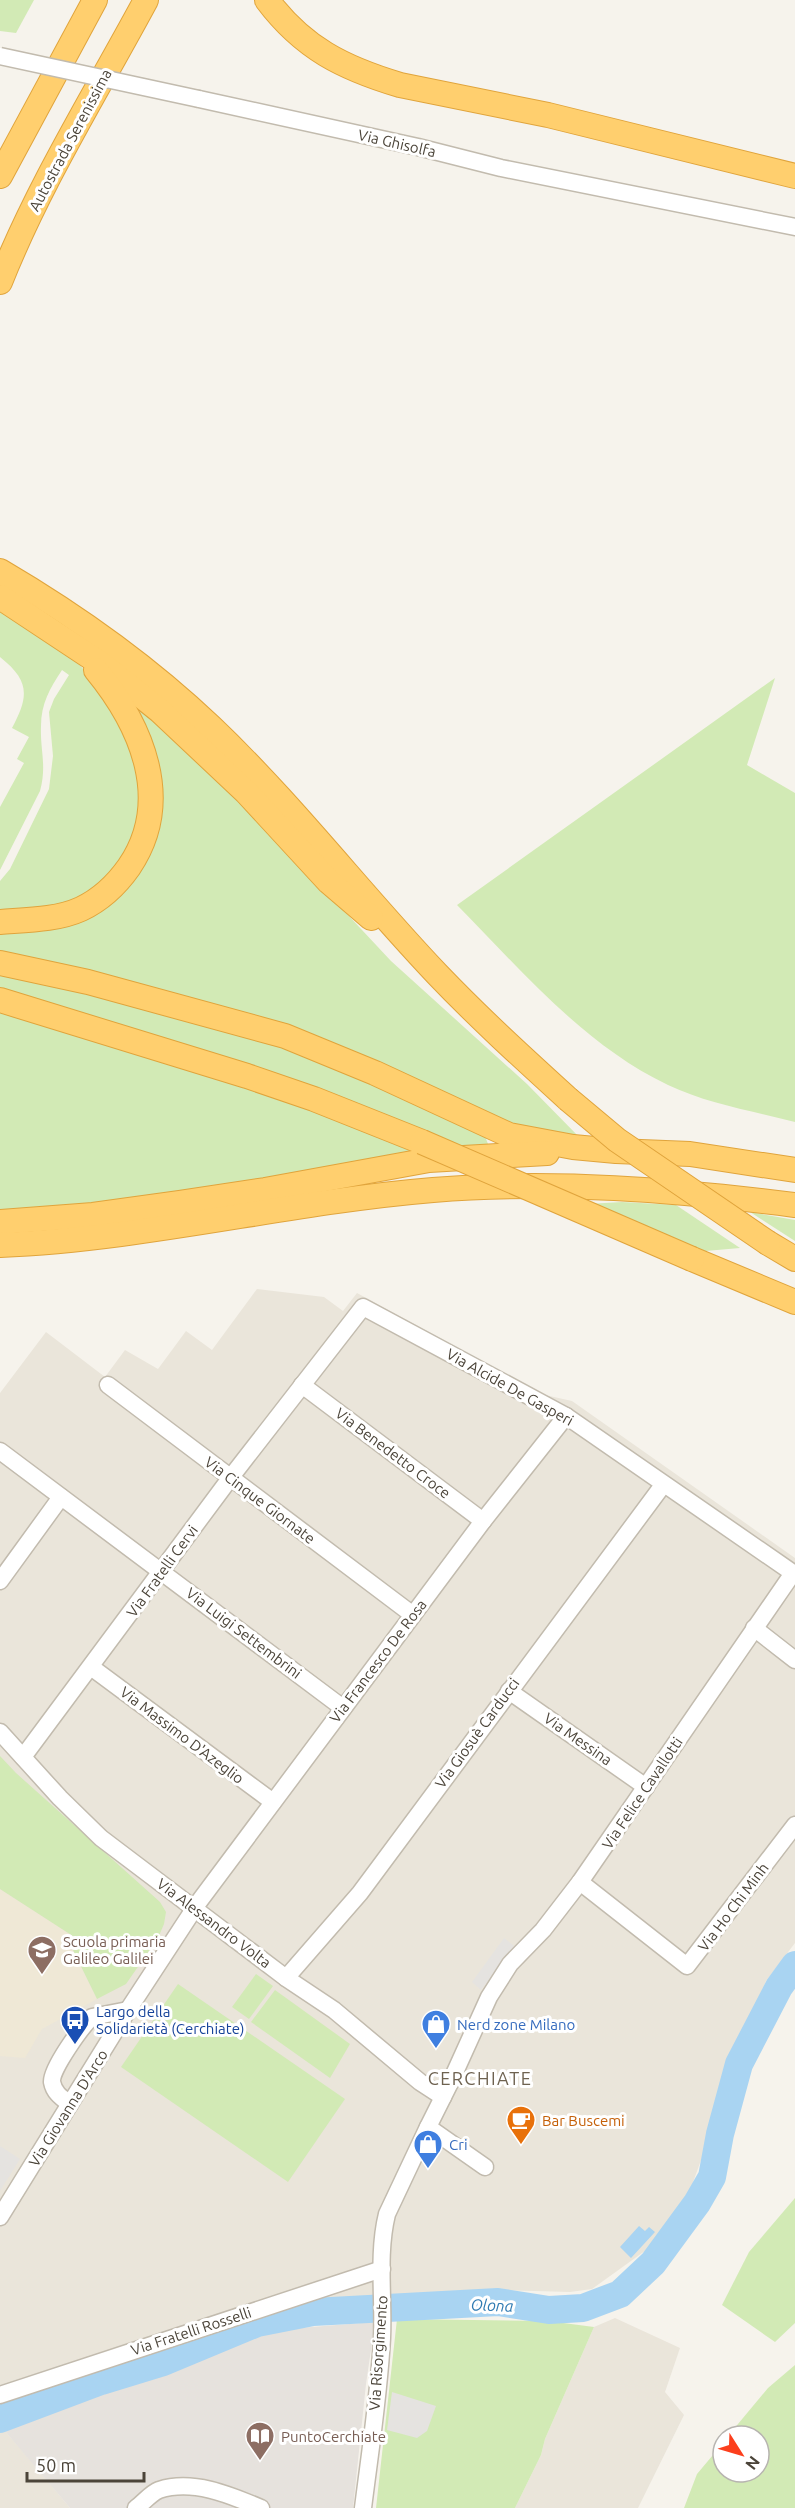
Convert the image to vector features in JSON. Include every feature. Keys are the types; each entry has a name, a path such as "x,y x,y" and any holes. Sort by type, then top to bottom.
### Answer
{"highway":[{"path":"0,176 95,0"},
{"name":"Autostrada Serenissima","path":"0,282 43,189 146,0"},
{"path":"267,0 282,20 314,48 345,66 399,86 641,136 795,176"},
{"path":"0,571 48,600 114,646 211,726 315,836 437,974"},
{"path":"0,597 130,686 205,752 246,792 329,882 437,974 568,1099 617,1140 795,1259"},
{"path":"0,922 62,915 79,910 97,900 125,872 136,856 150,820 151,783 147,761 132,724 109,686 70,643"},
{"path":"0,963 88,982 285,1036 375,1072 509,1135 529,1140 616,1151"},
{"path":"0,1000 314,1099 422,1142 795,1302"},
{"path":"0,1222 93,1215 265,1190 429,1160 501,1154 616,1151 690,1154 795,1170"},
{"path":"0,1245 121,1234 305,1205 485,1186 622,1188 795,1205"}],"street":[{"name":"Via Ghisolfa","path":"0,56 418,147 501,168 795,227"},
{"name":"Via Alcide De Gasperi","path":"302,1385 363,1307 566,1416 793,1573"},
{"name":"Via Cinque Giornate","path":"108,1385 413,1615"},
{"name":"Via Fratelli Cervi","path":"23,1757 302,1385"},
{"name":"Via Benedetto Croce","path":"302,1385 483,1521"},
{"name":"Via Francesco De Rosa","path":"194,1909 483,1521 566,1416"},
{"name":"Via Luigi Settembrini","path":"0,1451 162,1570 343,1708"},
{"name":"Via Giosuè Carducci","path":"286,1977 360,1893 663,1485"},
{"path":"0,1581 62,1497"},
{"name":"Via Felice Cavallotti","path":"428,2127 483,2008 510,1964 543,1930 580,1882 793,1573"},
{"path":"754,1628 795,1660"},
{"name":"Via Massimo D'Azeglio","path":"91,1667 273,1802"},
{"name":"Via Messina","path":"509,1690 646,1787"},
{"name":"Via Alessandro Volta","path":"0,1732 88,1827 194,1909 334,2010 420,2082 443,2097"},
{"name":"Via Ho Chi Minh","path":"580,1882 687,1966 795,1825"},
{"name":"Via Giovanna D'Arco","path":"0,2217 128,2010 194,1909"},
{"path":"70,2104 58,2095 52,2082 54,2072 69,2047 92,2017 128,2010"},
{"path":"428,2127 485,2167"},
{"name":"Via Risorgimento","path":"363,2508 382,2339 382,2245 387,2214 428,2127"},
{"name":"Via Fratelli Rosselli","path":"0,2395 382,2269"},
{"path":"136,2508 157,2491 189,2486 219,2492 261,2508"}],"shaded area":[{"path":"257,1289 324,1297 343,1311 357,1293 545,1395 572,1401 795,1558 795,1943 766,1981 688,2196 649,2248 592,2289 570,2292 501,2290 323,2302 280,2308 0,2406 0,1393 46,1332 105,1377 125,1350 158,1369 186,1331 212,1350"},
{"name":"Scuola primaria Galileo Galilei","path":"0,1889 79,1940 73,1951 97,1999 42,2029 25,2058 0,2056"},
{"path":"504,1938 514,1946 481,1990 472,1982"},
{"path":"0,2146 20,2159 0,2191"},
{"path":"615,2318 680,2348 665,2392 684,2415 638,2508 515,2508 541,2455 545,2439 594,2327"},
{"path":"375,2322 353,2508 70,2508 4,2430 78,2399 273,2330"},
{"path":"392,2392 436,2406 427,2431 417,2438 387,2430"},
{"path":"4,2430 70,2508 0,2508 0,2431"}],"green space":[{"path":"0,0 34,0 16,33 0,31"},
{"path":"0,607 76,661 96,683 129,737 144,788 136,838 109,878 71,903 0,914 0,881 10,869 49,789 53,756 49,712 69,675 62,670 44,703 41,718 43,766 40,791 0,870 0,807 24,763 17,759 29,737 12,728 22,707 24,690 17,674 0,657"},
{"path":"775,678 747,765 795,793 795,1122 683,1092 637,1068 581,1028 530,980 457,905"},
{"path":"136,704 262,823 391,961 527,1084 581,1139 516,1129 369,1061 0,957 0,929 42,925 148,853 132,709"},
{"path":"0,971 256,1037 330,1063 485,1136 488,1144 486,1147 454,1147 0,992"},
{"path":"0,1008 270,1092 420,1153 319,1172 0,1216"},
{"path":"622,1202 676,1205 740,1248 694,1252 587,1204"},
{"path":"750,1212 795,1220 795,1241"},
{"path":"0,1756 160,1902 166,1912 158,1938 126,1984 97,1999 73,1950 79,1940 0,1889"},
{"path":"256,1974 273,1986 249,2019 232,2007"},
{"path":"178,1984 345,2099 288,2182 121,2067"},
{"path":"275,1990 350,2044 330,2078 251,2022"},
{"path":"795,2198 795,2323 775,2342 722,2305 749,2252"},
{"path":"397,2319 548,2321 594,2327 545,2439 541,2455 515,2508 376,2508"},
{"path":"795,2365 795,2508 684,2508 697,2474 711,2457 711,2484 771,2484 771,2424 738,2424 768,2388"}],"water":[{"path":"639,2226 645,2231 649,2227 655,2232 631,2258 620,2247"}],"waterway":[{"name":"Olona","path":"0,2419 101,2381 163,2362 257,2323 313,2312 498,2302 549,2310 583,2308 620,2294 653,2263 697,2203 712,2177 720,2134 739,2064 779,1987 795,1965"}],"place":[{"name":"Scuola primaria Galileo Galilei","path":"42,1976"},
{"name":"Largo della Solidarietà (Cerchiate)","path":"75,2046"},
{"name":"Nerd zone Milano","path":"436,2050"},
{"name":"Bar Buscemi","path":"521,2146"},
{"name":"Cri","path":"428,2170"},
{"name":"PuntoCerchiate","path":"260,2462"}],"district":[{"name":"CERCHIATE","path":"480,2078"}]}
